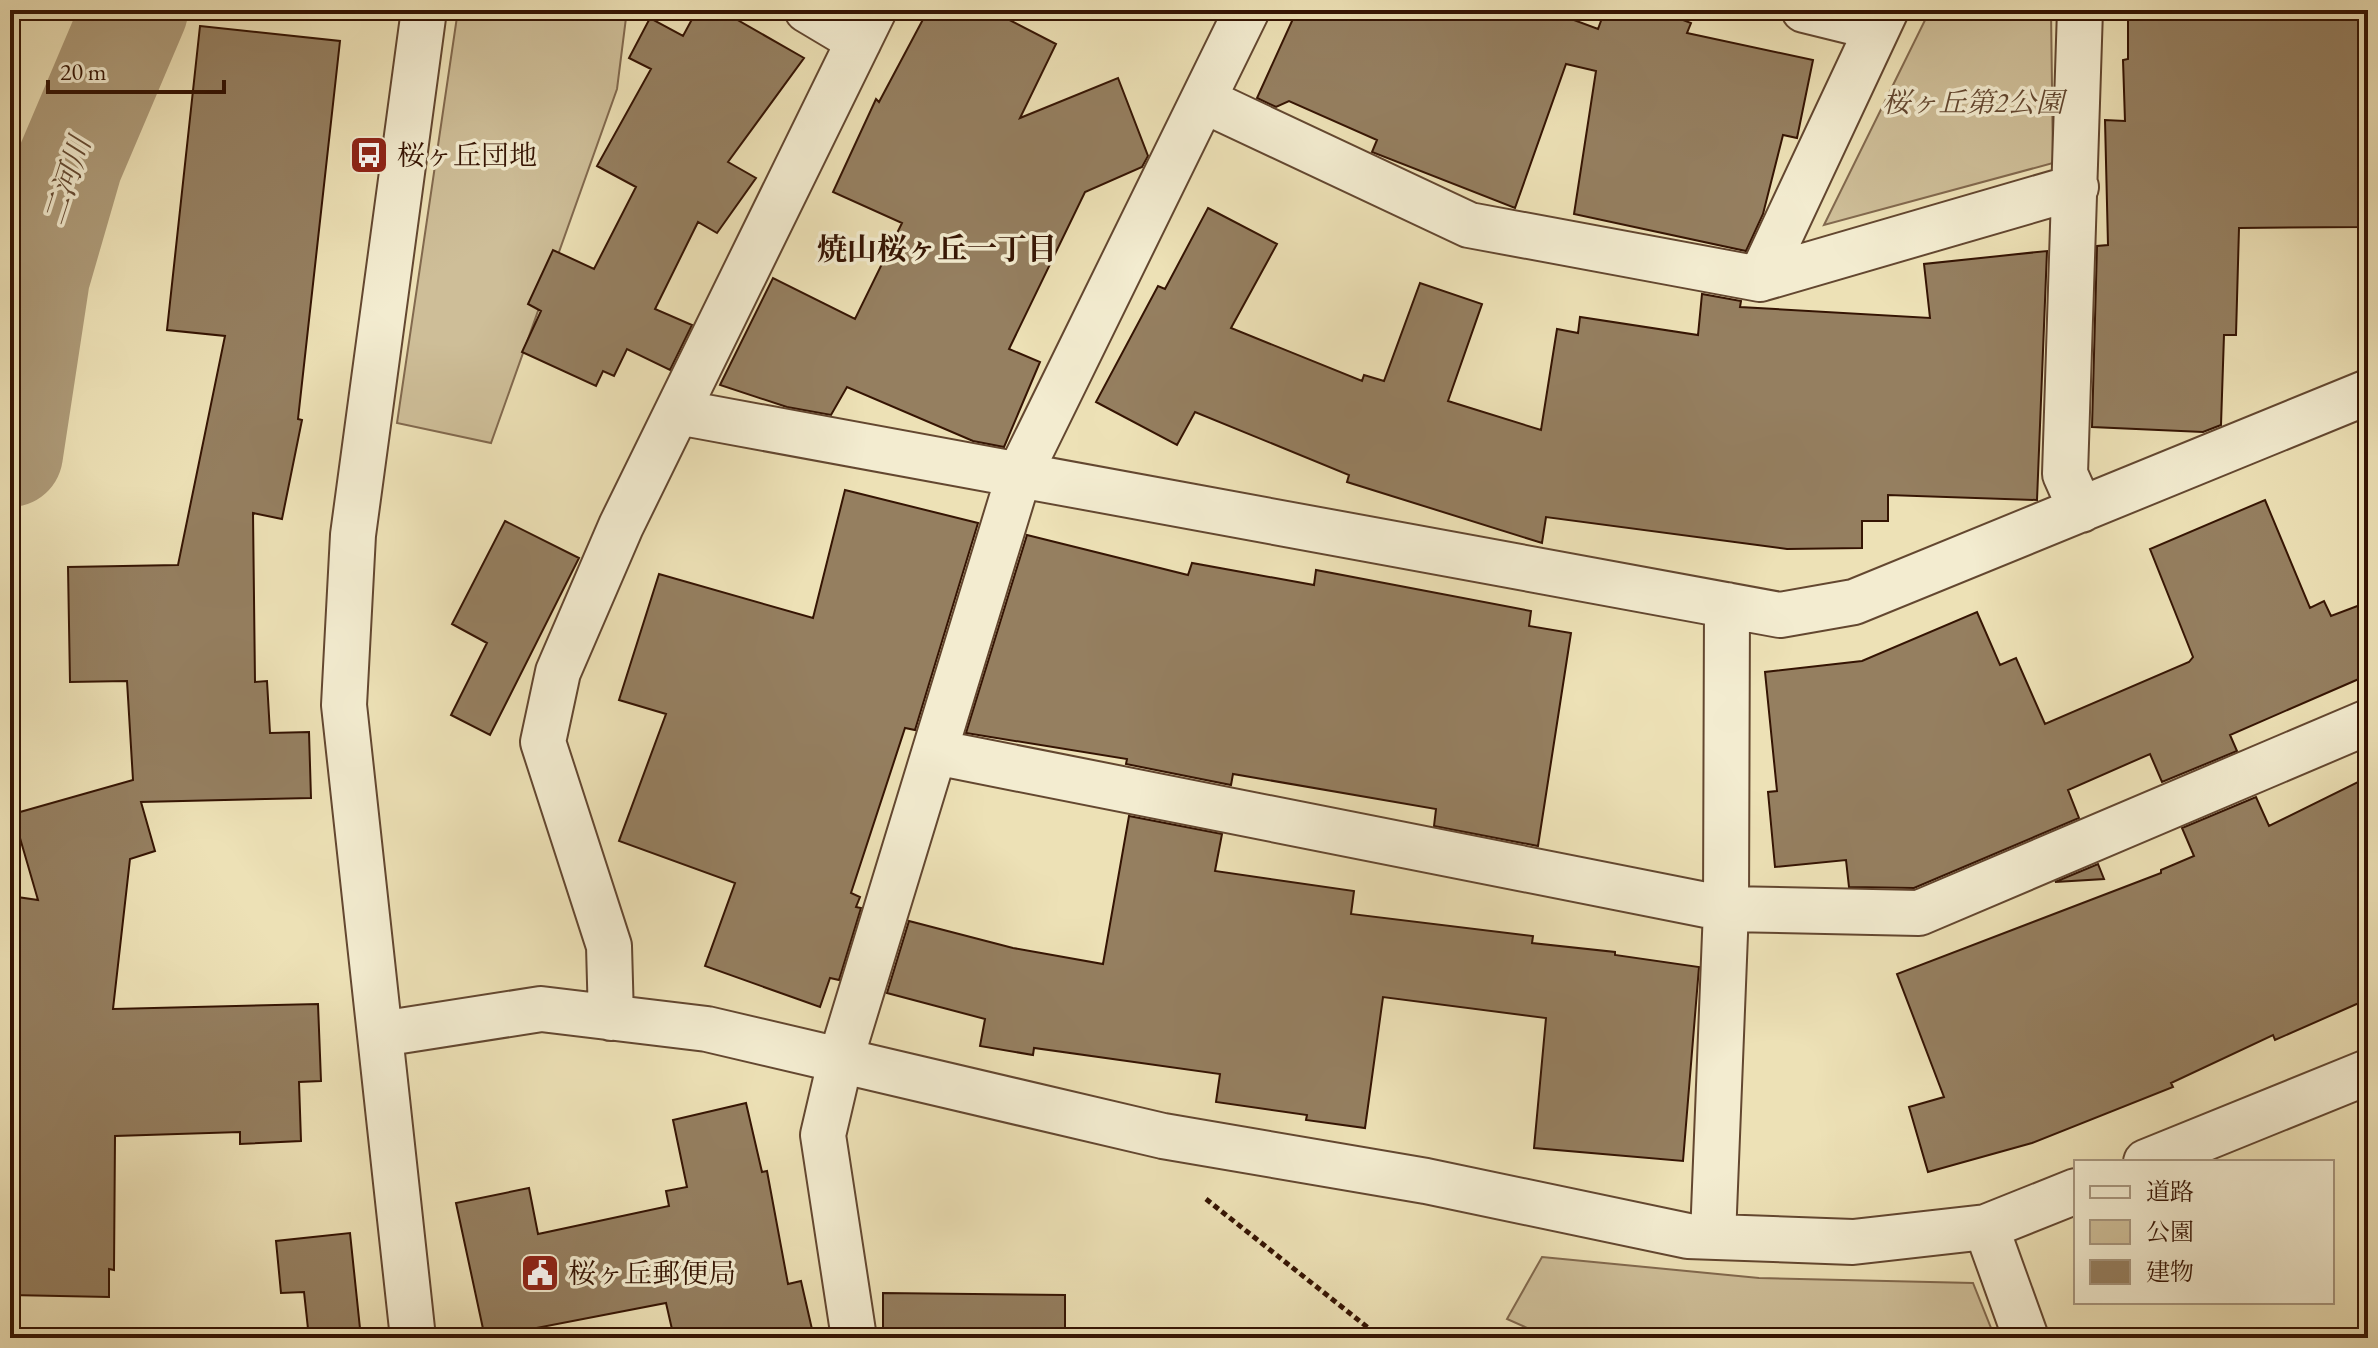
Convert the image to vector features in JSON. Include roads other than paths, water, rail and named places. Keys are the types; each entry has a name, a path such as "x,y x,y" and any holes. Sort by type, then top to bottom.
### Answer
{"street":[{"path":"413,1338 344,705 353,535 424,10"},
{"path":"611,1018 609,946 543,742 558,672 621,526 867,26 807,10"},
{"path":"854,1338 823,1135 841,1058 1019,475 1247,10"},
{"path":"1760,279 1882,19 1804,10"},
{"path":"2080,10 2065,474 2081,510"},
{"path":"1203,100 1469,225 1760,279 2076,187"},
{"path":"678,412 1780,615 1854,602 2368,392"},
{"path":"1713,1237 1726,909 1727,605"},
{"path":"935,752 1726,909 1919,913 2368,722"},
{"path":"381,1034 541,1009 707,1029 1185,1140 1426,1181 1688,1236 1853,1242 1986,1227 2074,1192"},
{"path":"2151,1160 2368,1072"},
{"path":"1986,1227 2026,1338"}],"waterway":[{"name":"二河川","path":"10,454 37,277 70,163 135,10"}],"place":[{"name":"桜ヶ丘団地","path":"369,155"},
{"name":"桜ヶ丘郵便局","path":"540,1273"}],"district":[{"name":"焼山桜ヶ丘一丁目","path":"937,249"}],"park label":[{"name":"桜ヶ丘第2公園","path":"1973,102"}]}
